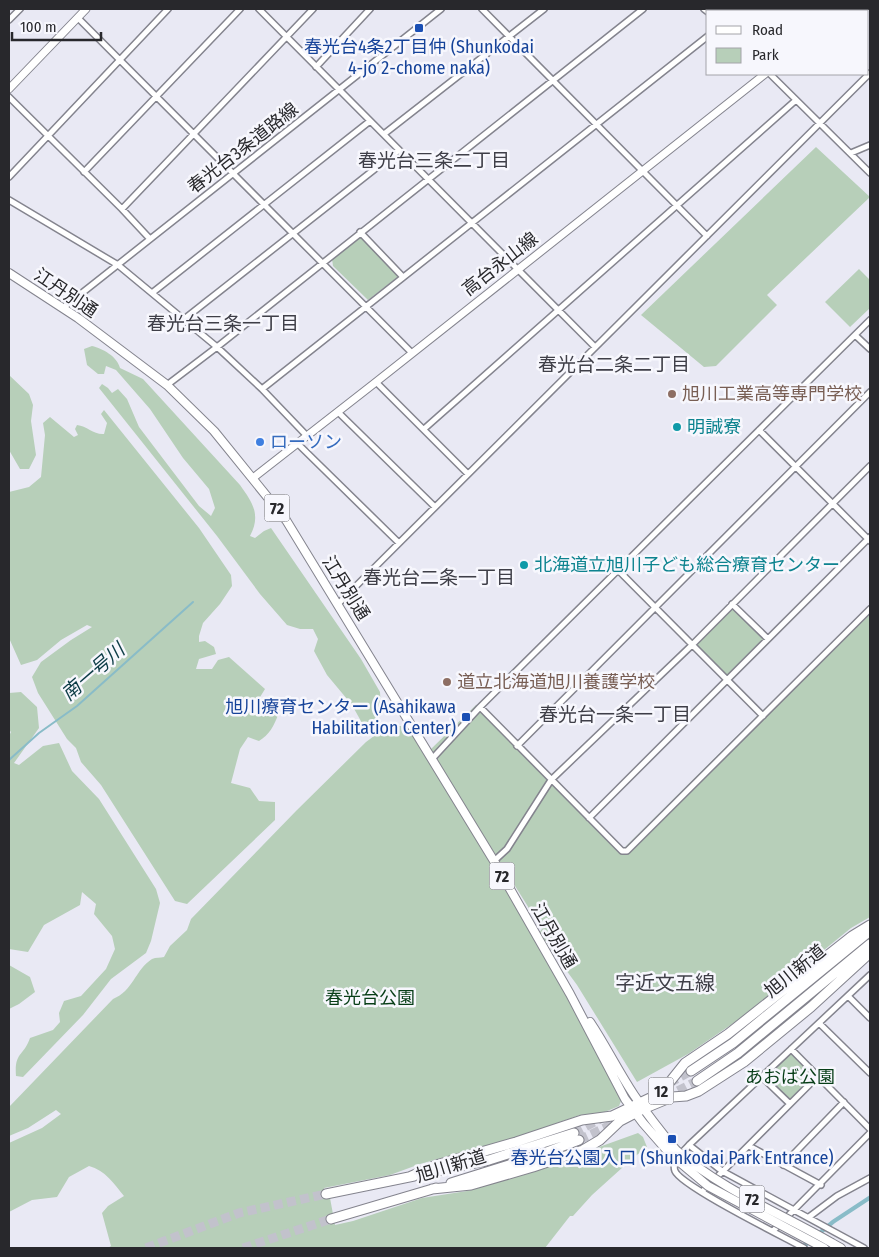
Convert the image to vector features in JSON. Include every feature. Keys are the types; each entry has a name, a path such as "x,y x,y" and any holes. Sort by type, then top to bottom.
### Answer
{"highway":[{"name":"12","path":"432,1189 471,1185 533,1167 583,1150 600,1140 620,1121 664,1088 685,1063 728,1034 852,936 870,925"},
{"name":"旭川新道","path":"691,1071 733,1043 870,931"},
{"name":"旭川新道","path":"697,1081 738,1053 870,944"},
{"name":"12","path":"409,1177 457,1158 516,1142 582,1120 612,1116 672,1096 686,1096 699,1090 744,1062 870,953"},
{"name":"旭川新道","path":"326,1194 489,1160 576,1136 528,1159 331,1219"}],"main road":[{"name":"江丹別通","path":"9,273 63,308 167,385 214,431 286,520 494,861 637,1108 674,1153 708,1186 824,1248"},
{"name":"江丹別通","path":"674,1153 715,1179 841,1248"}],"street":[{"path":"9,20 20,9"},
{"path":"9,89 86,9"},
{"path":"9,177 168,9"},
{"path":"84,172 240,9"},
{"path":"259,9 595,347"},
{"path":"122,209 313,9"},
{"path":"316,67 370,9"},
{"name":"春光台3条道路線","path":"63,308 441,9"},
{"path":"482,9 707,236"},
{"path":"384,134 544,9"},
{"path":"167,385 642,9"},
{"path":"78,18 412,353"},
{"path":"262,389 706,38"},
{"name":"高台永山線","path":"253,478 642,169 764,75"},
{"path":"771,75 870,173"},
{"path":"338,604 868,75"},
{"path":"865,78 870,84"},
{"path":"9,97 150,239"},
{"path":"424,429 676,204 796,100"},
{"path":"152,293 370,121"},
{"path":"851,153 870,145"},
{"path":"184,320 399,150"},
{"path":"9,200 118,265 216,347 262,389 308,436"},
{"path":"360,232 403,277"},
{"path":"432,759 480,708 870,320"},
{"path":"855,335 870,350"},
{"path":"376,382 468,474"},
{"path":"517,746 870,392"},
{"path":"338,412 435,507"},
{"path":"589,818 870,539 759,430"},
{"path":"298,444 399,543"},
{"path":"494,861 507,849 552,780 692,645 870,466"},
{"path":"618,570 763,716"},
{"path":"732,604 768,639"},
{"path":"480,708 622,851 627,851 870,609"},
{"path":"804,1248 702,1192 679,1176 675,1170 677,1159 689,1145 870,975"},
{"path":"848,996 870,1018"},
{"path":"819,1023 870,1073"},
{"path":"791,1049 870,1129"},
{"path":"702,1192 818,1076"},
{"path":"762,1078 789,1103"},
{"path":"783,1165 844,1102"},
{"path":"773,1232 870,1134"},
{"path":"689,1145 722,1171 864,1248"},
{"path":"748,1146 821,1184"},
{"path":"810,1218 837,1196 870,1178"}],"green space":[{"path":"816,147 870,197 767,295 777,305 716,366 704,367 641,315"},
{"path":"360,236 399,276 368,300 333,266 332,259"},
{"path":"859,269 870,280 870,308 850,327 825,302"},
{"path":"92,346 109,354 116,360 120,368 143,379 240,485 254,509 255,522 250,536 255,538 271,528 361,659 380,692 381,708 376,725 362,723 352,705 327,675 314,651 318,639 313,629 300,629 287,625 260,594 217,536 99,388 102,384 112,393 118,389 127,399 139,427 199,506 211,516 215,508 209,489 183,458 150,409 116,370 106,366 104,374 98,374 87,365 84,349"},
{"path":"9,375 29,394 33,405 31,421 36,455 29,469 20,469 9,450"},
{"path":"104,410 199,528 231,575 232,586 220,604 203,623 199,636 199,642 205,641 214,647 216,654 199,659 196,669 212,669 218,660 229,657 265,689 257,702 271,707 278,715 271,730 263,739 259,741 248,737 240,749 231,783 250,788 259,801 275,802 275,820 187,904 175,901 101,785 81,762 76,748 67,739 38,693 32,677 41,662 92,627 87,625 61,640 37,660 21,665 9,638 9,492 29,487 41,477 45,435 43,423 50,417 74,437 78,435 75,429 77,425 104,434 107,423 101,414"},
{"path":"732,604 768,639 727,680 692,645"},
{"path":"870,604 870,917 851,928 738,1020 688,1054 637,1082 577,985 539,933 542,929 430,750 476,705 620,852"},
{"path":"21,692 37,707 39,728 14,763 19,765 43,746 59,743 72,771 99,799 156,889 160,903 151,941 146,953 111,979 83,1015 23,1077 16,1076 16,1062 30,1038 53,1030 60,1022 59,1013 64,1001 81,996 106,969 115,949 112,936 94,914 96,904 82,892 80,905 44,925 28,952 9,949 9,736 11,732 9,730 9,693"},
{"name":"春光台公園","path":"394,726 401,726 403,729 409,726 568,995 620,1094 621,1101 619,1106 600,1114 580,1115 520,1136 420,1164 390,1175 324,1188 326,1199 330,1198 335,1225 353,1221 422,1198 467,1191 552,1164 638,1133 643,1137 647,1147 592,1195 573,1216 570,1216 545,1248 108,1248 111,1246 102,1213 108,1206 124,1196 104,1174 89,1166 69,1177 57,1197 32,1200 9,1212 9,1143 42,1128 61,1114 56,1110 28,1128 9,1136 9,1107 113,999 130,986 146,964 153,958 164,957 170,946 187,930 191,919 296,811 366,742"},
{"path":"9,965 30,977 35,992 9,1009"},
{"name":"あおば公園","path":"791,1049 818,1076 789,1103 762,1077"}],"water":[{"path":"870,1195 870,1200 835,1223 805,1248 798,1248 832,1220"}],"waterway":[{"name":"南一号川","path":"9,760 39,733 77,706 193,602"}],"tunnel":[{"path":"669,1083 691,1071"},
{"path":"666,1097 697,1081"},
{"path":"574,1133 602,1118"},
{"path":"579,1140 617,1122"},
{"path":"146,1248 239,1213 326,1194"},
{"path":"243,1248 331,1219"}],"place":[{"name":"春光台4条2丁目仲 (Shunkodai 4-jo 2-chome naka)","path":"419,28"},
{"name":"旭川工業高等専門学校","path":"672,394"},
{"name":"明誠寮","path":"677,427"},
{"name":"ローソン","path":"260,442"},
{"name":"北海道立旭川子ども総合療育センター","path":"524,565"},
{"name":"道立北海道旭川養護学校","path":"447,682"},
{"name":"旭川療育センター (Asahikawa Habilitation Center)","path":"466,717"},
{"name":"春光台公園入口 (Shunkodai Park Entrance)","path":"672,1139"}],"district":[{"name":"春光台三条二丁目","path":"434,160"},
{"name":"春光台三条一丁目","path":"223,323"},
{"name":"春光台二条二丁目","path":"614,364"},
{"name":"春光台二条一丁目","path":"439,577"},
{"name":"春光台一条一丁目","path":"615,714"},
{"name":"字近文五線","path":"665,983"}]}
